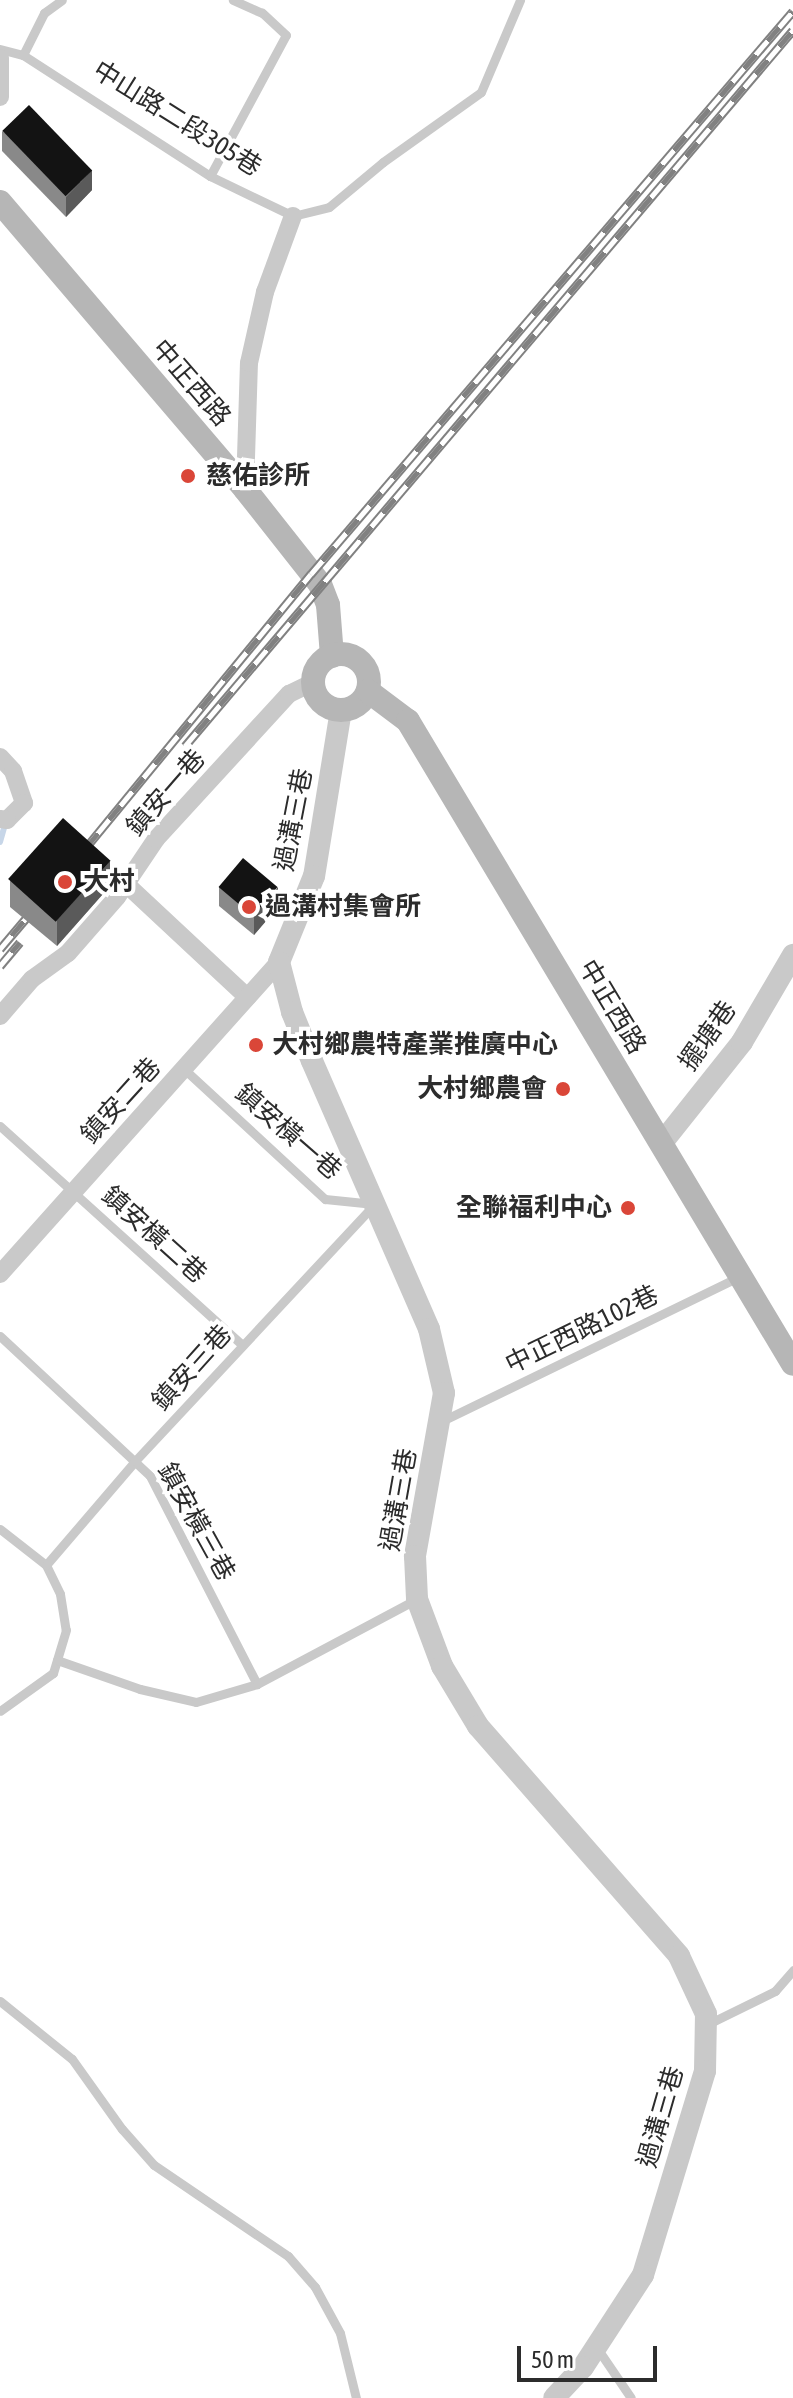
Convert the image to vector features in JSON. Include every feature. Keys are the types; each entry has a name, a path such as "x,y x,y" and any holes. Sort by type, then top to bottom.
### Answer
{"main road":[{"name":"中正西路","path":"0,202 245,489 320,584 328,605 332,656 349,655 363,665 369,682 368,691 408,721 793,1364"},
{"path":"332,656 318,666 314,682 319,698 341,710 357,706 368,691"}],"street":[{"path":"0,58 3,92 0,97"},
{"path":"245,489 249,363 265,292 293,216"},
{"name":"鎮安一巷","path":"0,1016 32,979 68,953 126,884 156,839 289,694 314,682"},
{"name":"過溝三巷","path":"341,710 314,876 279,962 292,1012 429,1329 444,1393 415,1556 417,1599 442,1666 478,1726 679,1956 706,2014 705,2071 643,2275 596,2347 554,2398"},
{"path":"0,757 13,771 24,803 7,820 0,819"},
{"path":"126,884 247,997"},
{"name":"擺塘巷","path":"661,1144 742,1042 793,955"},
{"name":"鎮安二巷","path":"0,1274 279,962"}],"lane":[{"path":"23,55 44,13 62,0"},
{"path":"210,176 286,35 262,13 233,0"},
{"path":"293,216 329,207 383,162 481,92 520,0"},
{"name":"中山路二段305巷","path":"0,49 23,55 210,176 293,216"},
{"name":"鎮安橫一巷","path":"184,1069 325,1199 375,1204"},
{"name":"鎮安橫二巷","path":"0,1126 242,1345"},
{"name":"鎮安三巷","path":"46,1565 135,1461 375,1204"},
{"name":"中正西路102巷","path":"441,1422 741,1275"},
{"name":"鎮安橫三巷","path":"0,1336 150,1476 257,1684"},
{"path":"0,1529 46,1565 60,1594 66,1630 53,1673 0,1711"},
{"path":"57,1660 140,1689 196,1702 257,1684 417,1599"},
{"path":"706,2025 741,2011 775,1991 793,1970"},
{"path":"0,2001 72,2059 122,2129 154,2165 288,2256 315,2287 340,2333 356,2398"},
{"path":"596,2347 631,2398"}],"building":[{"path":"29,105 92,170 66,196 2,131"},
{"path":"63,818 111,861 56,922 8,879"},
{"path":"243,858 277,887 253,916 219,887"}],"waterway":[{"path":"0,842 5,824"}],"railway":[{"path":"75,861 311,574 793,11"},
{"path":"185,746 793,30"},
{"path":"0,949 39,903"},
{"path":"0,966 20,942"}],"place":[{"name":"慈佑診所","path":"188,476"},
{"name":"大村","path":"65,882"},
{"name":"過溝村集會所","path":"249,907"},
{"name":"大村鄉農特產業推廣中心","path":"256,1045"},
{"name":"大村鄉農會","path":"563,1089"},
{"name":"全聯福利中心","path":"628,1208"}]}
